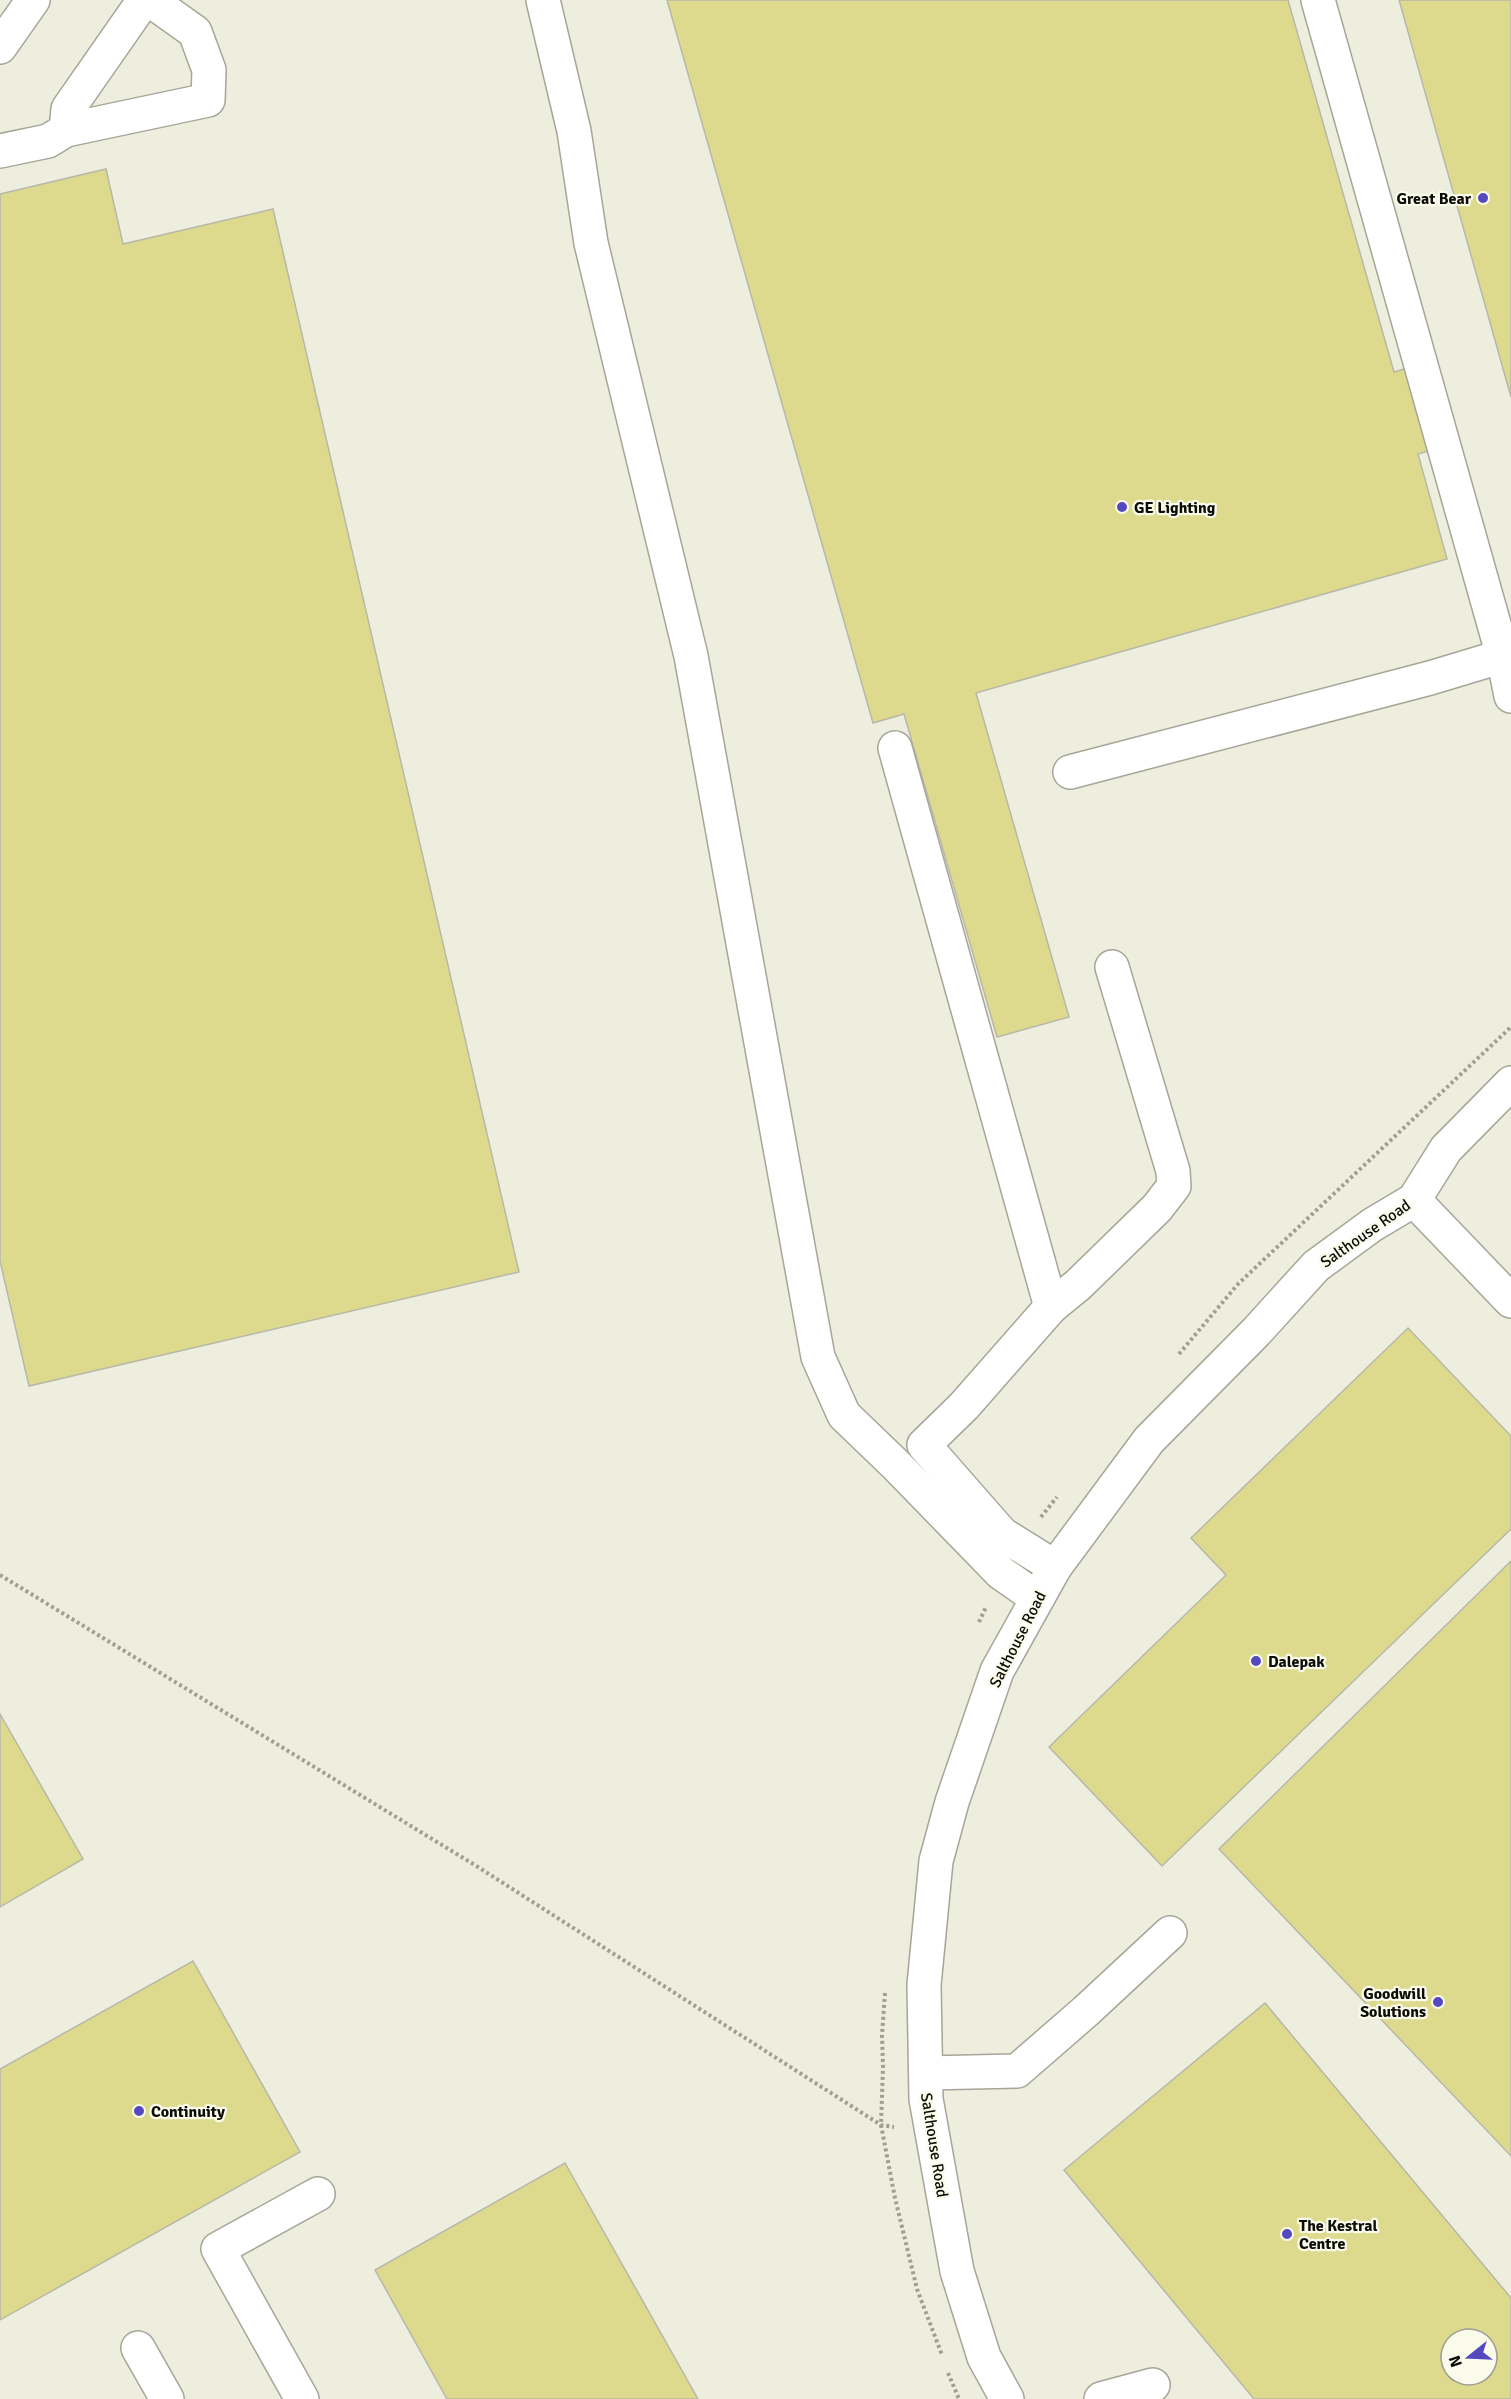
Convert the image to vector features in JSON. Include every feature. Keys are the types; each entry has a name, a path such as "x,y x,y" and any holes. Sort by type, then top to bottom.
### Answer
{"street":[{"path":"0,47 33,0"},
{"path":"66,130 68,109 144,0"},
{"path":"0,151 48,141 66,130 208,100 209,70 195,32 150,0"},
{"path":"543,0 574,131 591,243 692,656 818,1357 844,1415 1001,1573 1037,1598"},
{"path":"1318,0 1503,656 1511,696"},
{"path":"1070,772 1430,678 1503,656"},
{"path":"895,748 1051,1307"},
{"path":"1055,1567 1002,1534 924,1445 964,1406 1051,1307 1078,1285 1157,1208 1174,1186 1173,1172 1112,967"},
{"name":"Salthouse Road","path":"1007,2399 984,2357 957,2271 930,2133 926,2099 924,1985 936,1861 952,1802 997,1671 1055,1567 1149,1440 1256,1332 1316,1266 1372,1225 1414,1200 1446,1149 1511,1083"},
{"path":"1414,1200 1511,1301"},
{"path":"926,2073 1017,2071 1086,2011 1170,1932"},
{"path":"302,2399 218,2249 318,2194"},
{"path":"138,2348 166,2399"},
{"path":"1101,2399 1153,2385"}],"path":[{"path":"0,1575 478,1867 881,2125 895,2198 917,2289 943,2357"},
{"path":"947,2368 959,2399"}],"building":[{"name":"GE Lighting","path":"667,0 1288,0 1394,372 1414,366 1438,448 1418,454 1447,559 976,693 1069,1017 997,1037 904,714 873,723"},
{"name":"Great Bear","path":"1399,0 1511,0 1511,397"},
{"path":"106,169 123,244 273,209 519,1272 29,1386 0,1261 0,194"},
{"name":"Dalepak","path":"1408,1328 1511,1436 1511,1529 1162,1866 1049,1747 1226,1575 1191,1538"},
{"name":"Goodwill Solutions","path":"1511,1561 1511,2156 1219,1849"},
{"path":"0,1714 83,1859 0,1907"},
{"name":"Continuity","path":"193,1961 300,2152 0,2320 0,2069"},
{"name":"The Kestral Centre","path":"1265,2003 1511,2298 1511,2399 1254,2399 1064,2170"},
{"path":"565,2163 698,2399 447,2399 375,2270"}],"place":[{"name":"Great Bear","path":"1483,198"},
{"name":"GE Lighting","path":"1122,507"},
{"name":"Dalepak","path":"1256,1661"},
{"name":"Goodwill Solutions","path":"1438,2002"},
{"name":"Continuity","path":"139,2111"},
{"name":"The Kestral Centre","path":"1287,2234"}]}
